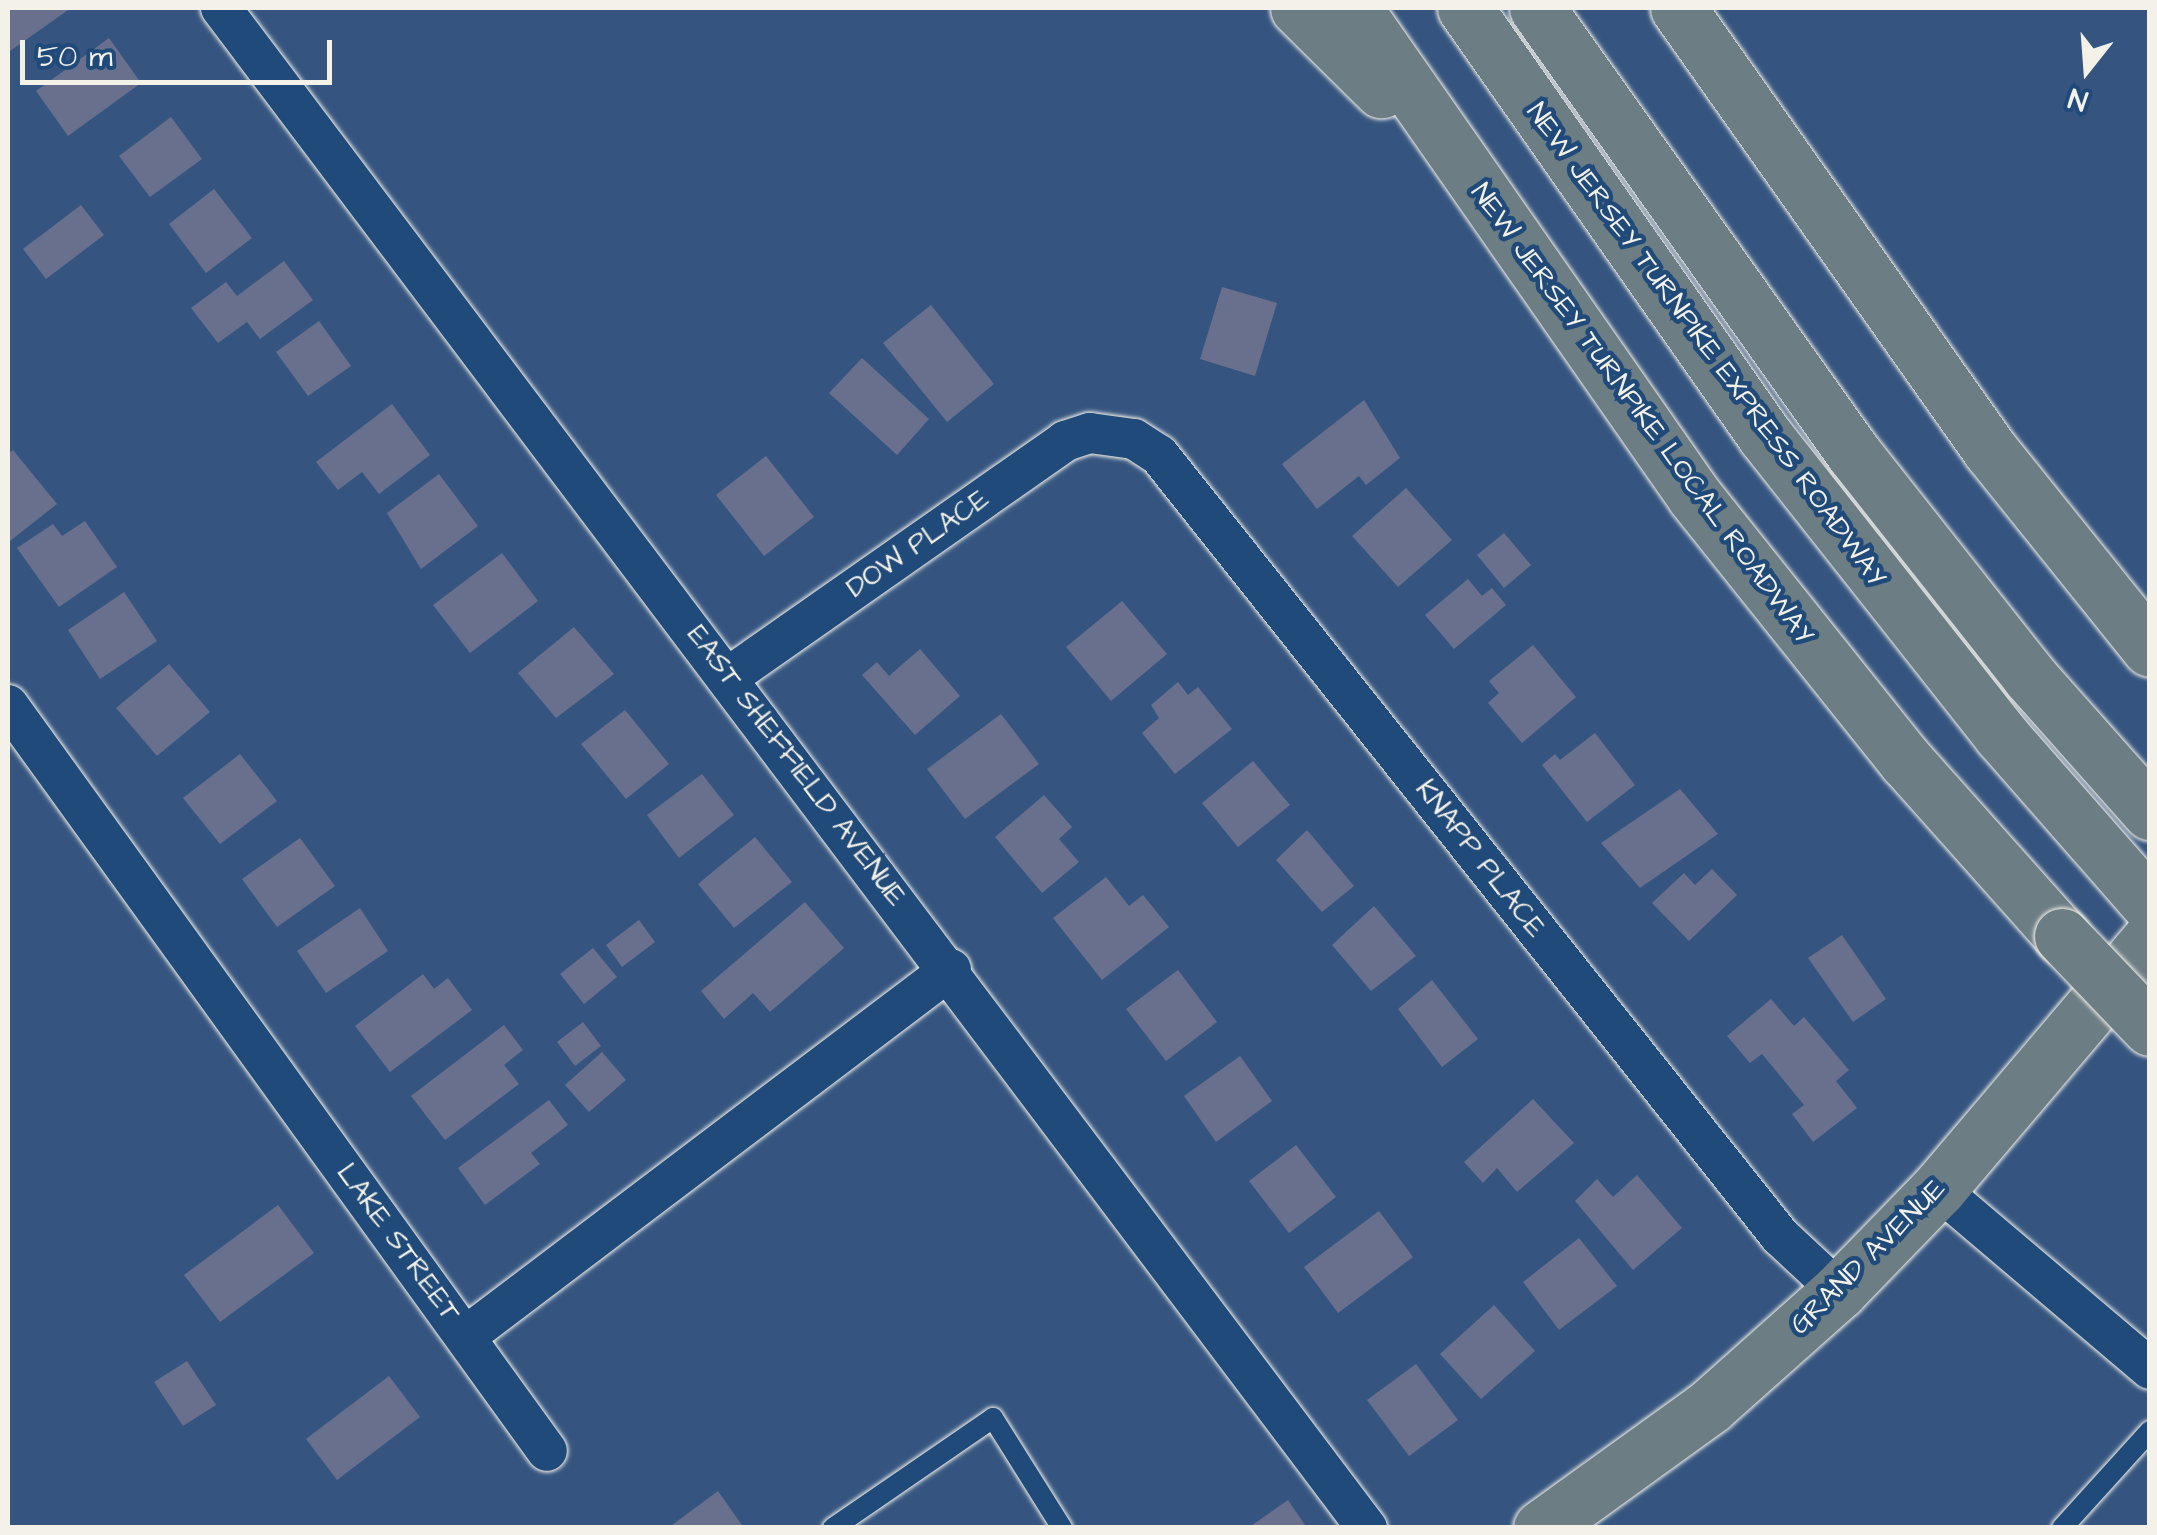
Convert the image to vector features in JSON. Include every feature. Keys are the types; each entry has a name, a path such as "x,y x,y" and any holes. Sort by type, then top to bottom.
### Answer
{"main road":[{"path":"1298,8 1467,175"},
{"name":"NEW JERSEY TURNPIKE LOCAL ROADWAY","path":"1354,8 1467,175 1786,616 2062,936 2150,1028"},
{"name":"NEW JERSEY TURNPIKE EXPRESS ROADWAY","path":"1465,8 1765,436 1903,614 2134,889"},
{"name":"NEW JERSEY TURNPIKE EXPRESS ROADWAY","path":"1537,8 1854,454 2030,677 2150,812"},
{"path":"1678,8 1990,450 2150,649"},
{"name":"GRAND AVENUE","path":"1541,1528 1710,1406 1839,1291 1938,1189 2150,939"}],"street":[{"name":"EAST SHEFFIELD AVENUE","path":"222,8 951,969 1367,1528"},
{"name":"DOW PLACE","path":"727,678 1064,441 1118,434"},
{"name":"KNAPP PLACE","path":"1118,434 1159,455 1780,1236 1839,1291"},
{"name":"LAKE STREET","path":"8,706 466,1336 951,969"},
{"path":"1938,1189 2150,1370"},
{"path":"466,1336 547,1451"}],"lane":[{"path":"832,1528 993,1418 1062,1528"},
{"path":"2062,1528 2150,1431"}],"building":[{"path":"8,8 71,8 10,51"},
{"path":"109,38 141,83 68,136 36,91"},
{"path":"171,117 202,159 150,197 119,156"},
{"path":"214,189 252,238 206,273 169,224"},
{"path":"81,205 104,235 46,279 23,249"},
{"path":"284,261 313,300 260,339 247,322 218,343 191,308 226,282 237,296"},
{"path":"1222,287 1277,303 1255,376 1200,359"},
{"path":"931,305 994,384 947,422 883,343"},
{"path":"319,321 351,366 308,396 276,352"},
{"path":"862,358 929,419 897,455 829,393"},
{"path":"1364,400 1400,458 1366,485 1359,476 1317,509 1282,464"},
{"path":"392,404 430,455 379,494 362,472 338,490 316,462"},
{"path":"13,450 57,504 10,541 8,454"},
{"path":"766,456 814,517 764,556 716,495"},
{"path":"439,474 478,526 421,569 387,513"},
{"path":"1406,488 1452,540 1398,587 1352,536"},
{"path":"85,521 117,567 59,607 17,548 53,524 62,536"},
{"path":"1504,533 1531,565 1504,588 1477,555"},
{"path":"502,553 538,601 470,653 433,605"},
{"path":"1468,579 1482,596 1492,588 1506,605 1454,649 1425,615"},
{"path":"124,592 157,641 100,679 68,630"},
{"path":"1122,601 1167,654 1111,701 1066,647"},
{"path":"574,627 614,674 556,718 518,673"},
{"path":"1533,645 1576,697 1522,743 1488,703 1499,693 1489,681"},
{"path":"920,649 960,696 915,735 862,675 877,662 889,676"},
{"path":"169,664 210,712 157,756 116,708"},
{"path":"1178,682 1188,695 1198,687 1232,729 1175,774 1142,733 1159,718 1151,705"},
{"path":"625,710 669,764 626,799 581,744"},
{"path":"1001,714 1039,764 965,819 927,769"},
{"path":"1595,733 1635,785 1587,822 1542,765 1555,754 1560,760"},
{"path":"240,754 277,801 220,844 183,798"},
{"path":"1253,761 1290,805 1238,847 1202,803"},
{"path":"702,774 734,815 679,858 647,815"},
{"path":"1680,789 1718,834 1640,888 1601,843"},
{"path":"1044,795 1072,827 1059,839 1079,862 1042,893 995,837"},
{"path":"1307,830 1354,886 1322,912 1276,860"},
{"path":"755,837 792,882 734,928 698,884"},
{"path":"300,838 335,886 277,927 242,879"},
{"path":"1712,869 1737,895 1689,941 1652,903 1684,873 1695,885"},
{"path":"1106,877 1129,906 1143,895 1169,927 1102,980 1053,918"},
{"path":"805,902 844,948 770,1012 753,993 724,1019 701,991"},
{"path":"1374,906 1416,956 1371,991 1332,945"},
{"path":"360,908 388,951 326,993 297,951"},
{"path":"639,920 655,942 622,967 606,945"},
{"path":"1842,935 1886,999 1853,1022 1808,958"},
{"path":"593,948 617,977 584,1004 560,974"},
{"path":"1178,970 1217,1022 1166,1061 1126,1009"},
{"path":"423,974 434,989 448,978 472,1010 390,1072 355,1026"},
{"path":"1432,980 1478,1039 1442,1067 1398,1009"},
{"path":"1771,999 1794,1026 1804,1017 1849,1070 1836,1081 1857,1108 1813,1142 1792,1114 1804,1105 1762,1054 1750,1063 1727,1036"},
{"path":"583,1022 601,1046 575,1066 557,1042"},
{"path":"504,1025 523,1050 504,1065 519,1084 445,1140 411,1096"},
{"path":"602,1052 626,1080 589,1112 565,1085"},
{"path":"1240,1056 1272,1101 1216,1142 1184,1096"},
{"path":"1533,1099 1574,1143 1517,1192 1497,1168 1483,1183 1464,1162"},
{"path":"549,1100 568,1125 531,1153 540,1164 485,1205 458,1168"},
{"path":"1296,1145 1336,1197 1289,1233 1249,1181"},
{"path":"1637,1175 1682,1228 1633,1270 1575,1201 1597,1179 1613,1197"},
{"path":"278,1205 314,1253 220,1322 184,1275"},
{"path":"1379,1211 1413,1257 1338,1313 1304,1267"},
{"path":"1579,1238 1617,1286 1559,1330 1523,1282"},
{"path":"1494,1305 1535,1351 1481,1399 1440,1354"},
{"path":"187,1361 216,1405 183,1426 154,1382"},
{"path":"1416,1364 1458,1420 1409,1456 1367,1400"},
{"path":"389,1376 420,1417 337,1480 306,1439"},
{"path":"718,1491 744,1528 668,1528"},
{"path":"1288,1500 1307,1528 1248,1528"}]}
